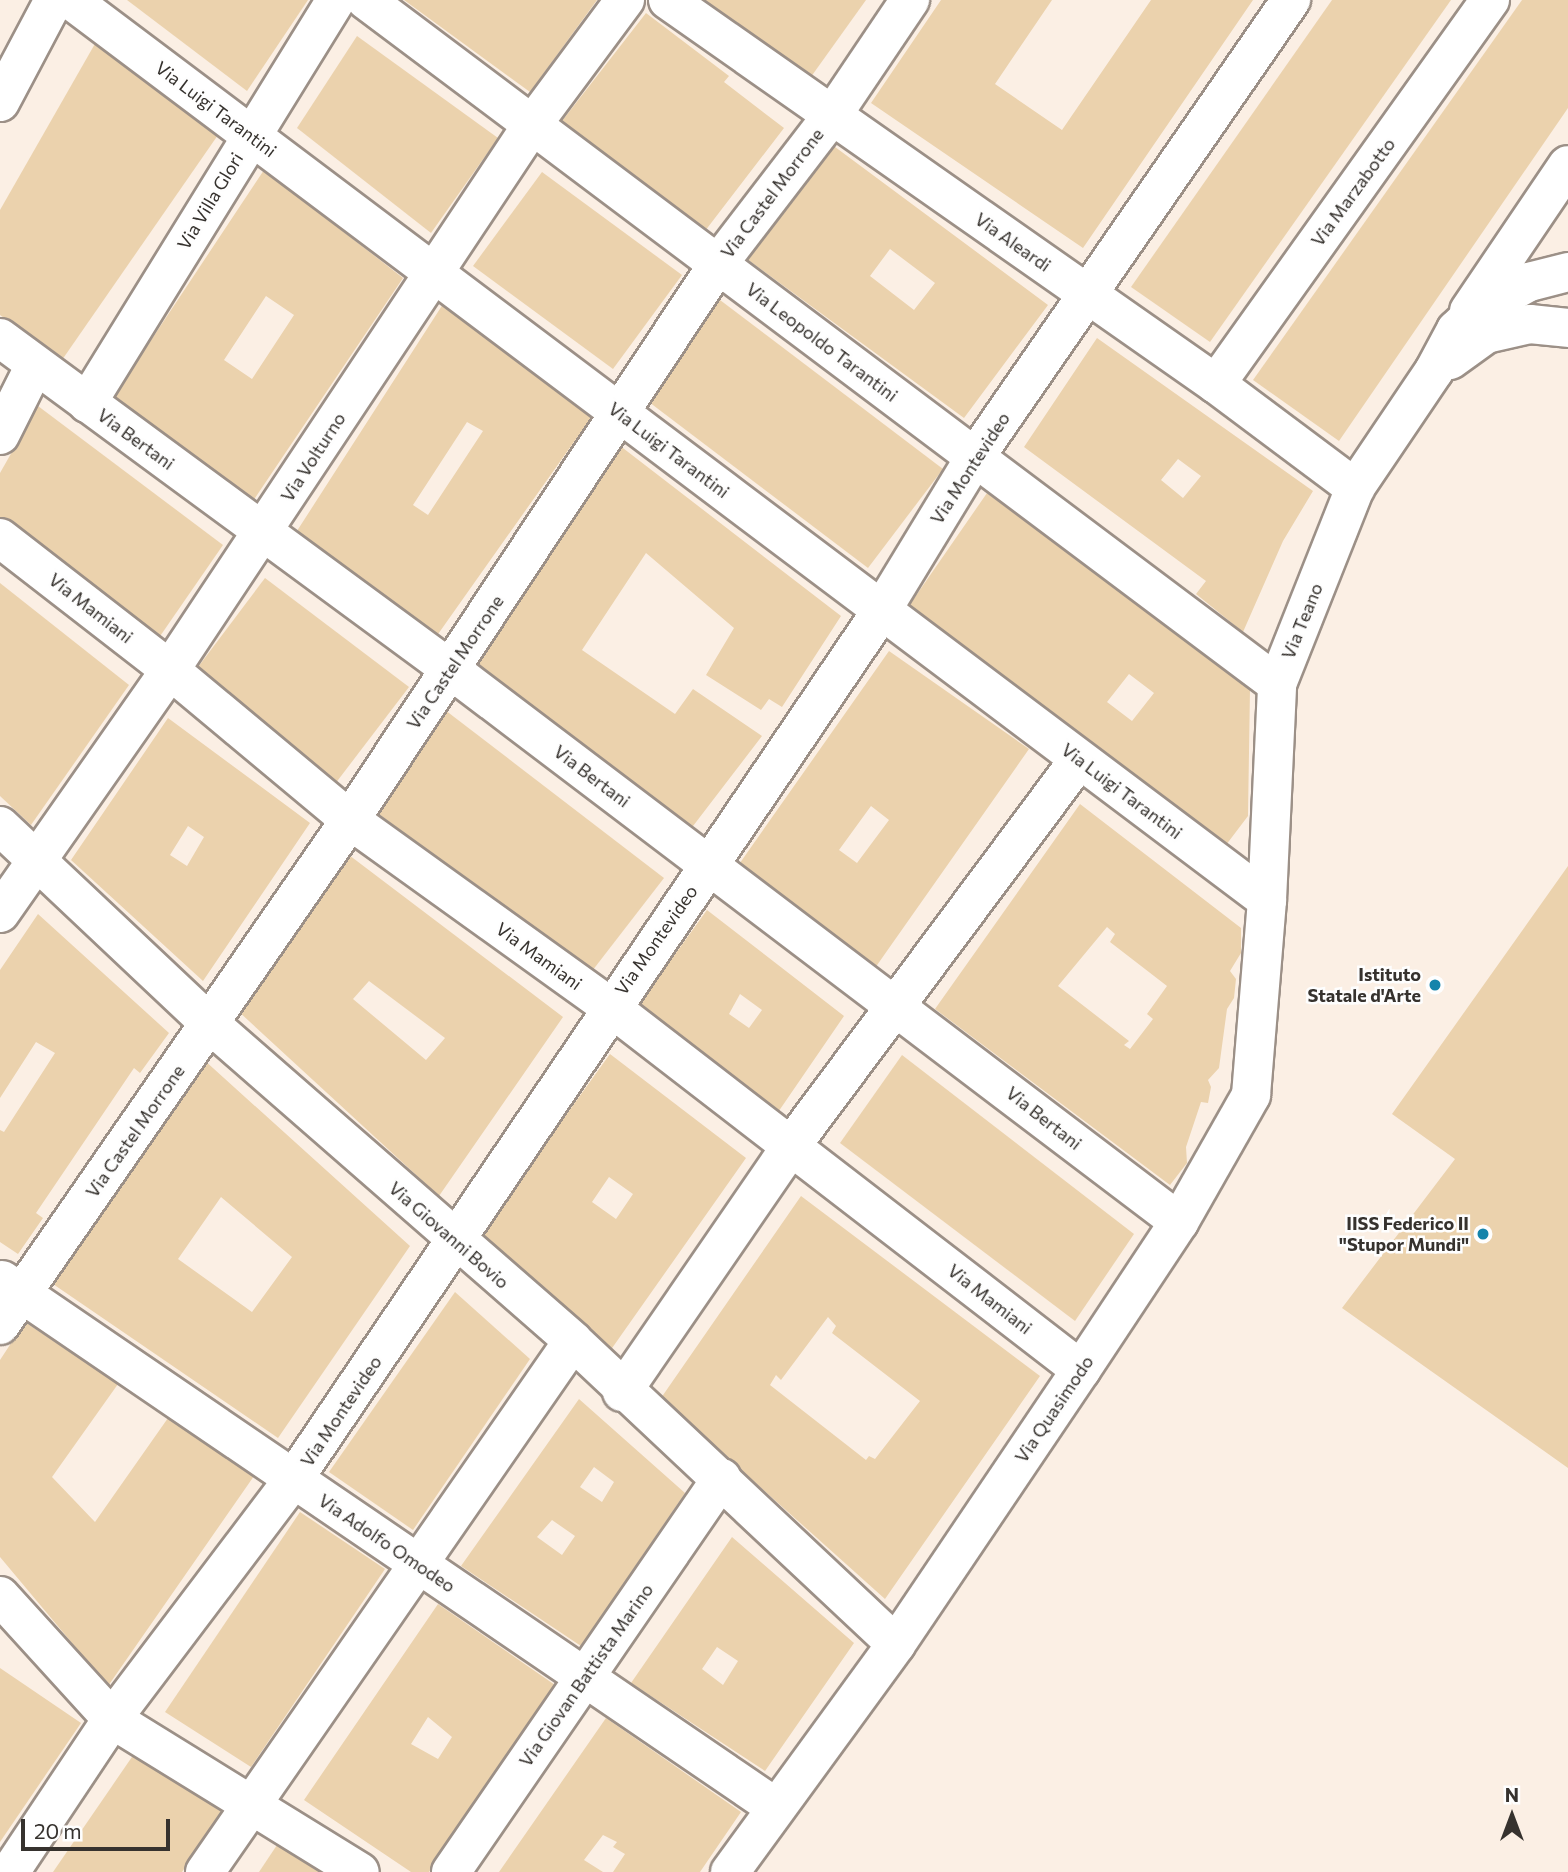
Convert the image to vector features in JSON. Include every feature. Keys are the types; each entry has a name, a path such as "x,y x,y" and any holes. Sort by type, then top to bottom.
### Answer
{"street":[{"path":"0,102 54,0"},
{"name":"Via Luigi Tarantini","path":"71,0 1267,900"},
{"name":"Via Villa Glori","path":"87,403 335,0"},
{"name":"Via Leopoldo Tarantini","path":"366,0 1277,684"},
{"name":"Via Volturno","path":"0,914 263,533 532,125 625,0"},
{"name":"Via Aleardi","path":"668,0 1216,384 1356,488"},
{"name":"Via Castel Morrone","path":"7,1300 210,1024 350,820 718,264 833,114 910,0"},
{"name":"Via Montevideo","path":"10,1872 112,1719 293,1480 456,1242 609,1006 881,610 975,457 1291,0"},
{"name":"Via Marzabotto","path":"1216,384 1490,0"},
{"name":"Via Teano","path":"1267,900 1277,684 1356,488 1434,371 1456,330 1568,165"},
{"name":"Via Teano","path":"1456,330 1475,312 1528,282 1568,272"},
{"name":"Via Teano","path":"1434,371 1486,334 1530,324 1568,328"},
{"name":"Via Bertani","path":"0,338 450,669 1179,1222"},
{"path":"0,435 35,365"},
{"name":"Via Mamiani","path":"0,538 170,670 350,820 609,1006 1081,1370"},
{"path":"622,1392 791,1146 1079,759"},
{"name":"Via Giovanni Bovio","path":"0,826 210,1024 456,1242 573,1341 622,1392 722,1478 896,1644"},
{"name":"Via Quasimodo","path":"730,1872 896,1644 1081,1370 1179,1222 1251,1095 1267,900"},
{"name":"Via Adolfo Omodeo","path":"7,1300 293,1480 775,1807"},
{"path":"205,1872 573,1341"},
{"name":"Via Giovan Battista Marino","path":"451,1872 722,1478"},
{"path":"0,1596 112,1719 360,1872"}],"building":[{"path":"127,0 308,0 247,91"},
{"path":"404,0 597,0 530,92"},
{"path":"697,0 866,0 808,81"},
{"path":"941,0 1052,0 995,84 1062,130 1151,0 1253,0 1083,248 871,103"},
{"path":"1332,0 1451,0 1210,342 1131,287"},
{"path":"1522,0 1568,0 1568,108 1339,441 1253,380"},
{"path":"646,13 729,76 724,82 784,128 705,231 562,121"},
{"path":"357,36 498,138 431,233 297,128"},
{"path":"96,42 218,135 62,360 0,315 0,210"},
{"path":"827,141 1048,305 964,418 743,256","holes":["890,249 935,283 914,310 870,276"]},
{"path":"264,170 403,278 253,501 114,396","holes":["266,296 294,315 252,379 224,360"]},
{"path":"542,172 682,275 613,369 473,266"},
{"path":"720,300 943,469 868,568 645,399"},
{"path":"445,301 593,415 436,637 295,534","holes":["467,422 483,431 428,515 413,505"]},
{"path":"1097,338 1313,491 1283,541 1243,632 1196,594 1206,581 1024,447","holes":["1178,459 1201,476 1183,498 1161,480"]},
{"path":"38,406 223,545 156,642 0,524 0,473"},
{"path":"619,445 841,616 782,707 769,699 761,710 706,675 734,628 646,553 582,650 675,714 693,689 762,736 690,830 473,667"},
{"path":"987,493 1250,689 1248,816 1226,845 906,610","holes":["1129,674 1154,693 1132,721 1107,702"]},
{"path":"265,578 409,687 335,784 192,675"},
{"path":"0,583 129,685 31,825 0,796"},
{"path":"889,651 1029,749 875,968 735,870","holes":["871,806 889,820 857,863 839,850"]},
{"path":"445,710 664,878 589,975 371,808"},
{"path":"168,718 310,823 203,981 71,860","holes":["188,826 204,837 187,866 170,855"]},
{"path":"1080,804 1241,928 1241,953 1230,971 1236,979 1234,998 1227,1009 1219,1068 1208,1080 1211,1087 1208,1103 1201,1102 1186,1147 1187,1163 1170,1185 935,1009","holes":["1107,927 1115,934 1110,942 1167,986 1147,1014 1153,1019 1130,1049 1124,1045 1129,1041 1058,986"]},
{"path":"345,852 563,1017 439,1196 237,1010","holes":["369,981 445,1038 426,1060 353,999"]},
{"name":"IISS Federico II \"Stupor Mundi\"","path":"1568,866 1568,1468 1342,1308 1455,1159 1392,1114"},
{"path":"707,910 844,1016 772,1121 632,1014","holes":["740,994 762,1010 749,1028 729,1014"]},
{"path":"38,914 169,1033 140,1073 134,1068 36,1213 43,1218 18,1254 0,1242 0,1130 4,1132 55,1053 36,1042 0,1098 0,970"},
{"path":"610,1054 746,1158 610,1351 481,1233","holes":["609,1177 633,1194 616,1219 592,1202"]},
{"path":"902,1055 1134,1234 1075,1321 840,1143"},
{"path":"203,1059 410,1246 278,1438 53,1284","holes":["221,1197 292,1257 252,1312 178,1259"]},
{"path":"801,1196 1040,1376 885,1599 661,1398","holes":["828,1317 836,1326 832,1333 920,1401 875,1459 869,1456 866,1460 770,1385 776,1375 781,1380"]},
{"path":"455,1292 530,1359 413,1530 329,1472"},
{"path":"25,1322 118,1384 52,1477 95,1522 168,1418 254,1476 108,1686 0,1557 0,1360"},
{"path":"579,1399 685,1493 581,1646 461,1566","holes":["594,1467 614,1482 602,1502 580,1487","552,1520 575,1536 562,1555 537,1537"]},
{"path":"300,1512 385,1569 251,1767 165,1712"},
{"path":"732,1537 854,1643 765,1771 631,1683","holes":["717,1647 738,1661 723,1685 702,1669"]},
{"path":"438,1604 555,1685 429,1872 411,1872 304,1800","holes":["428,1717 452,1737 438,1759 411,1744"]},
{"path":"0,1668 81,1723 0,1842"},
{"path":"606,1718 741,1812 700,1872 613,1872 625,1854 613,1847 617,1842 603,1835 584,1860 603,1872 499,1872"},
{"path":"134,1754 224,1811 182,1872 53,1872"},
{"path":"279,1842 322,1872 259,1872"}],"place":[{"name":"Istituto Statale d'Arte","path":"1435,985"},
{"name":"IISS Federico II \"Stupor Mundi\"","path":"1483,1234"}]}
